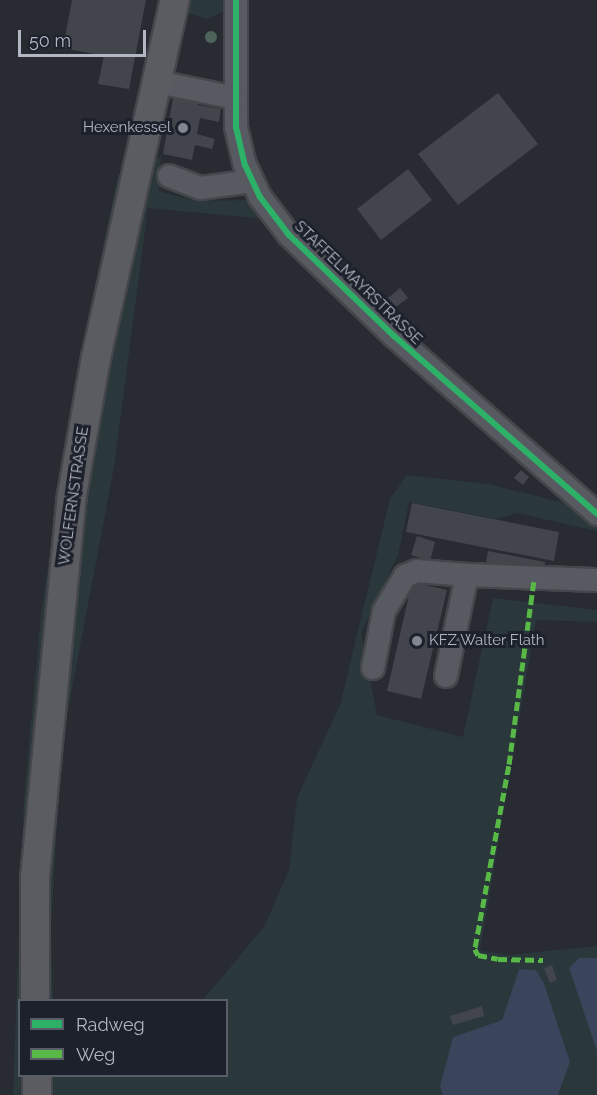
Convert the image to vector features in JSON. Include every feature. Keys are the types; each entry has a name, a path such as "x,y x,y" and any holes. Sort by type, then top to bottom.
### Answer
{"main road":[{"name":"WOLFERNSTRASSE","path":"35,999 35,878 72,495 96,358 175,0"},
{"path":"37,1077 37,1095"}],"street":[{"name":"STAFFELMAYRSTRASSE","path":"236,0 235,98 239,147 252,181 316,262 488,422 597,514"},
{"path":"158,82 235,98"},
{"path":"169,176 201,188 252,181"},
{"path":"373,668 384,611 405,576 417,571 597,580"},
{"path":"446,676 466,575"}],"shaded area":[{"path":"186,0 227,0 227,10 207,19 185,12"},
{"path":"161,156 159,191 196,201 254,200 597,502 597,531 517,513 497,519 409,502 398,555 361,633 377,715 463,737 493,598 597,610 597,622 536,620 480,950 508,955 597,946 597,958 579,958 597,1051 597,1095 558,1095 570,1062 544,983 536,970 519,969 502,1020 453,1037 440,1086 443,1095 13,1095 24,799 41,614 74,387 118,175 126,177","holes":["148,208 267,219 294,254 356,316 569,504 488,484 407,475 390,499 340,705 297,798 289,870 264,927 204,999 228,999 228,1077 18,1077 18,999 53,999 51,927 62,741 114,467"]}],"water":[{"path":"579,958 597,958 597,1051 569,968"},
{"path":"519,969 536,970 544,983 570,1062 558,1095 443,1095 440,1086 453,1037 502,1020"}],"building":[{"path":"72,0 146,0 129,89 98,84 104,56 63,48"},
{"name":"Hexenkessel","path":"185,93 200,95 198,105 221,109 219,122 200,118 197,134 215,139 212,149 195,145 192,160 163,154 173,98 184,100"},
{"path":"498,93 538,144 458,205 418,154"},
{"path":"408,169 432,200 381,240 357,209"},
{"path":"400,288 408,298 396,307 388,298"},
{"path":"521,470 529,477 523,485 514,478"},
{"path":"412,503 559,532 554,561 406,532"},
{"path":"417,536 435,542 430,561 411,555"},
{"path":"488,551 545,562 543,574 486,562"},
{"name":"KFZ Walter Flath","path":"412,582 447,590 421,699 387,691"},
{"path":"552,965 557,980 550,983 544,968"},
{"path":"482,1006 484,1016 453,1025 450,1016"}],"marked path":[{"path":"534,582 509,766 475,949 478,955 498,959 543,960"}],"cycle path":[{"path":"236,0 236,127 245,165 260,197 289,235 394,336 597,514"}],"place":[{"name":"Hexenkessel","path":"183,128"},
{"name":"KFZ Walter Flath","path":"417,641"}]}
